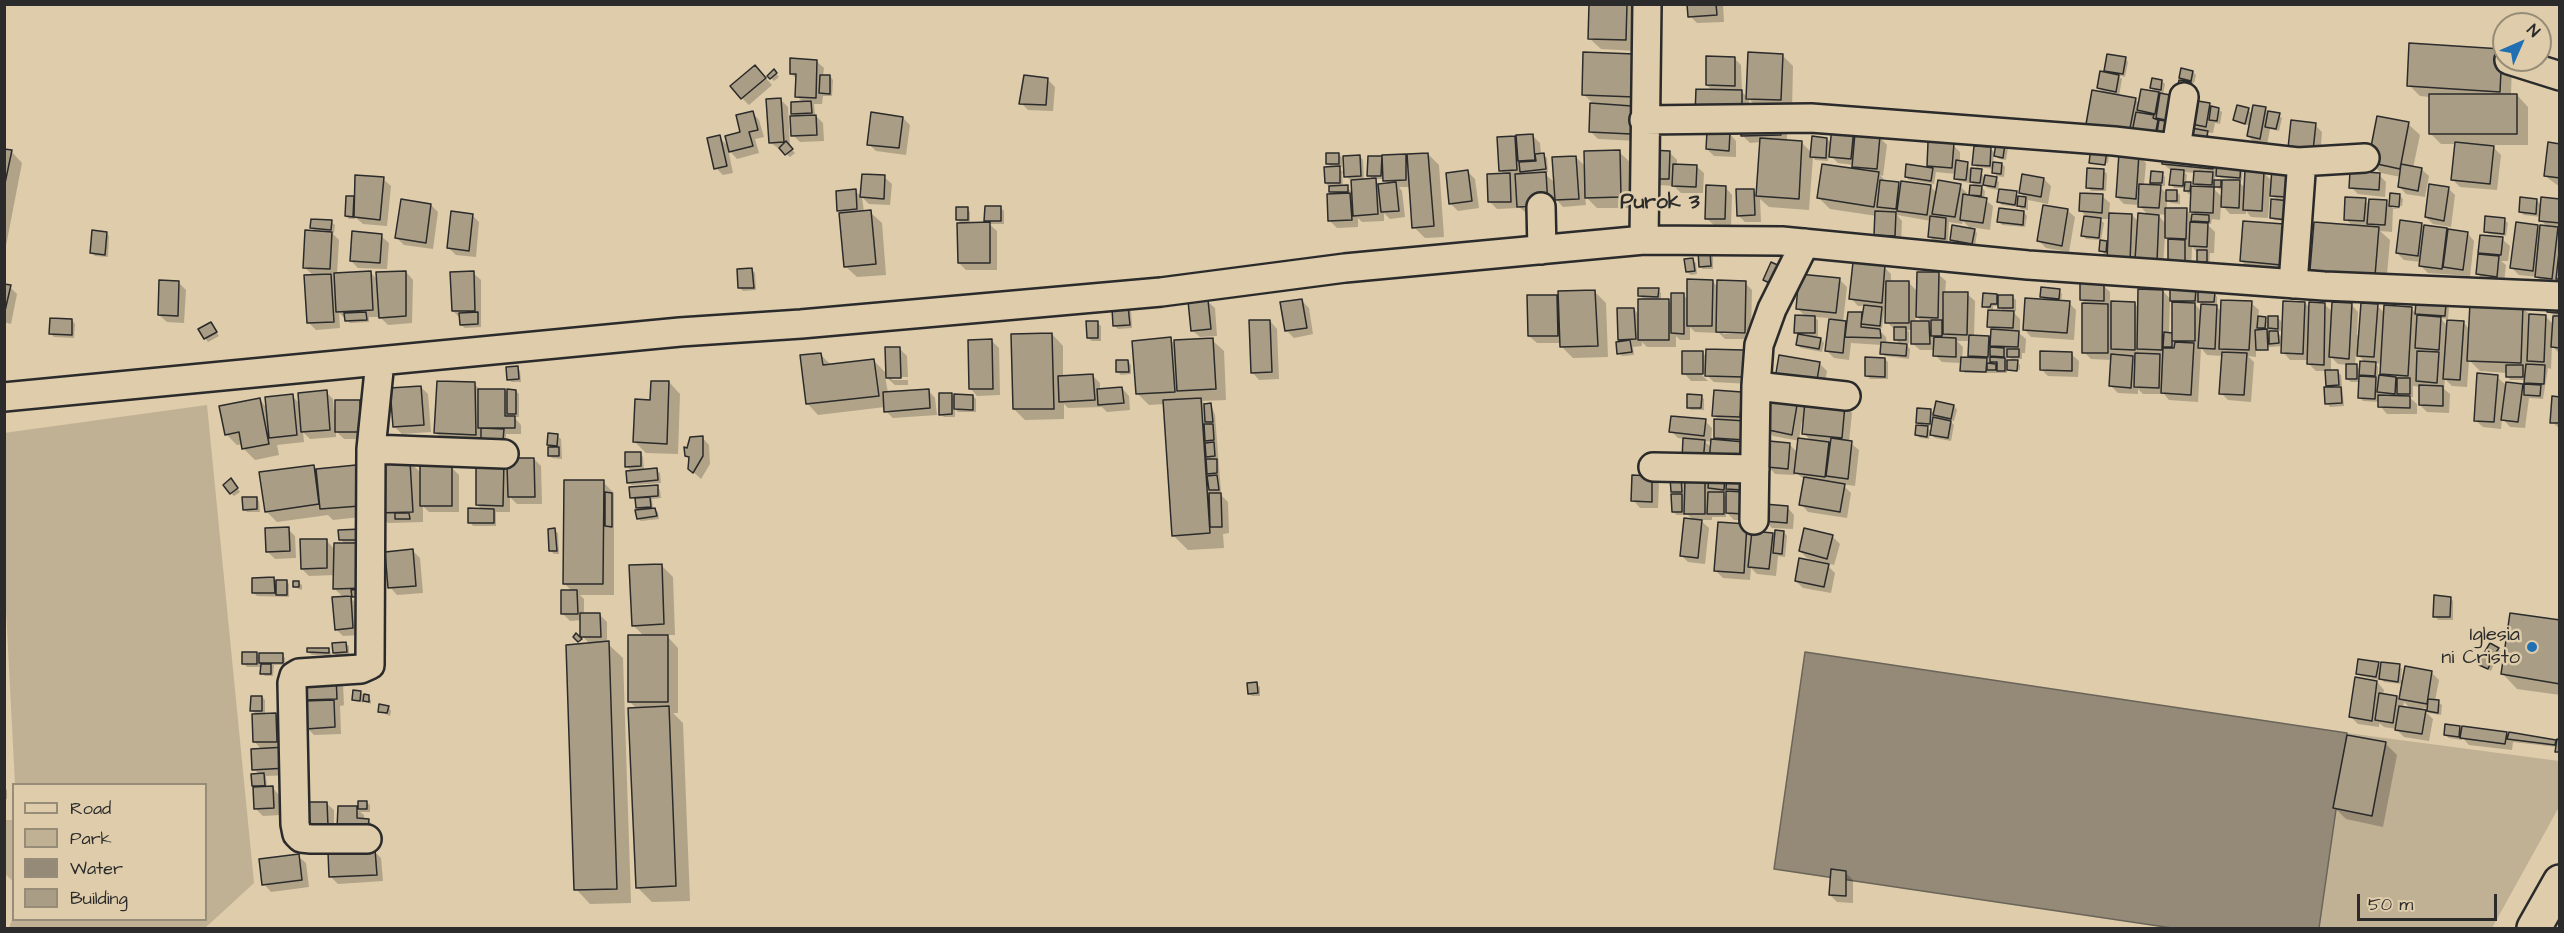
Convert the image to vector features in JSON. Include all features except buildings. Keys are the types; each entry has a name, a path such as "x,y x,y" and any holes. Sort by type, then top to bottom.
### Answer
{"main road":[{"path":"2534,928 2559,882"}],"street":[{"path":"1644,240 1647,4"},
{"path":"2176,148 2184,97"},
{"path":"1644,120 1811,118 2104,140 2298,162 2365,158"},
{"path":"2293,284 2301,174 2298,162"},
{"path":"1540,207 1542,250"},
{"path":"4,397 670,333 801,324 1161,292 1345,268 1644,240 1805,243 2028,265 2293,284 2559,296"},
{"path":"1754,520 1756,386 1760,345 1772,309 1805,243"},
{"path":"367,839 312,839 297,834 294,824 292,683 294,676 299,673 361,669 370,664 372,449 380,361"},
{"path":"1756,386 1846,396"},
{"path":"372,449 504,454"},
{"path":"1653,467 1755,469"}],"green space":[{"path":"207,405 254,883 205,928 9,928 12,920 207,921 207,783 15,783 5,591 4,433"},
{"path":"2347,733 2559,761 2559,807 2492,928 2319,928"},
{"path":"4,820 12,820 12,880 5,874"}],"water":[{"path":"1805,652 2347,733 2319,928 2172,928 1774,869"}],"place":[{"name":"Iglesia ni Cristo","path":"2532,647"}],"district":[{"name":"Purok 3","path":"1660,204"}]}
